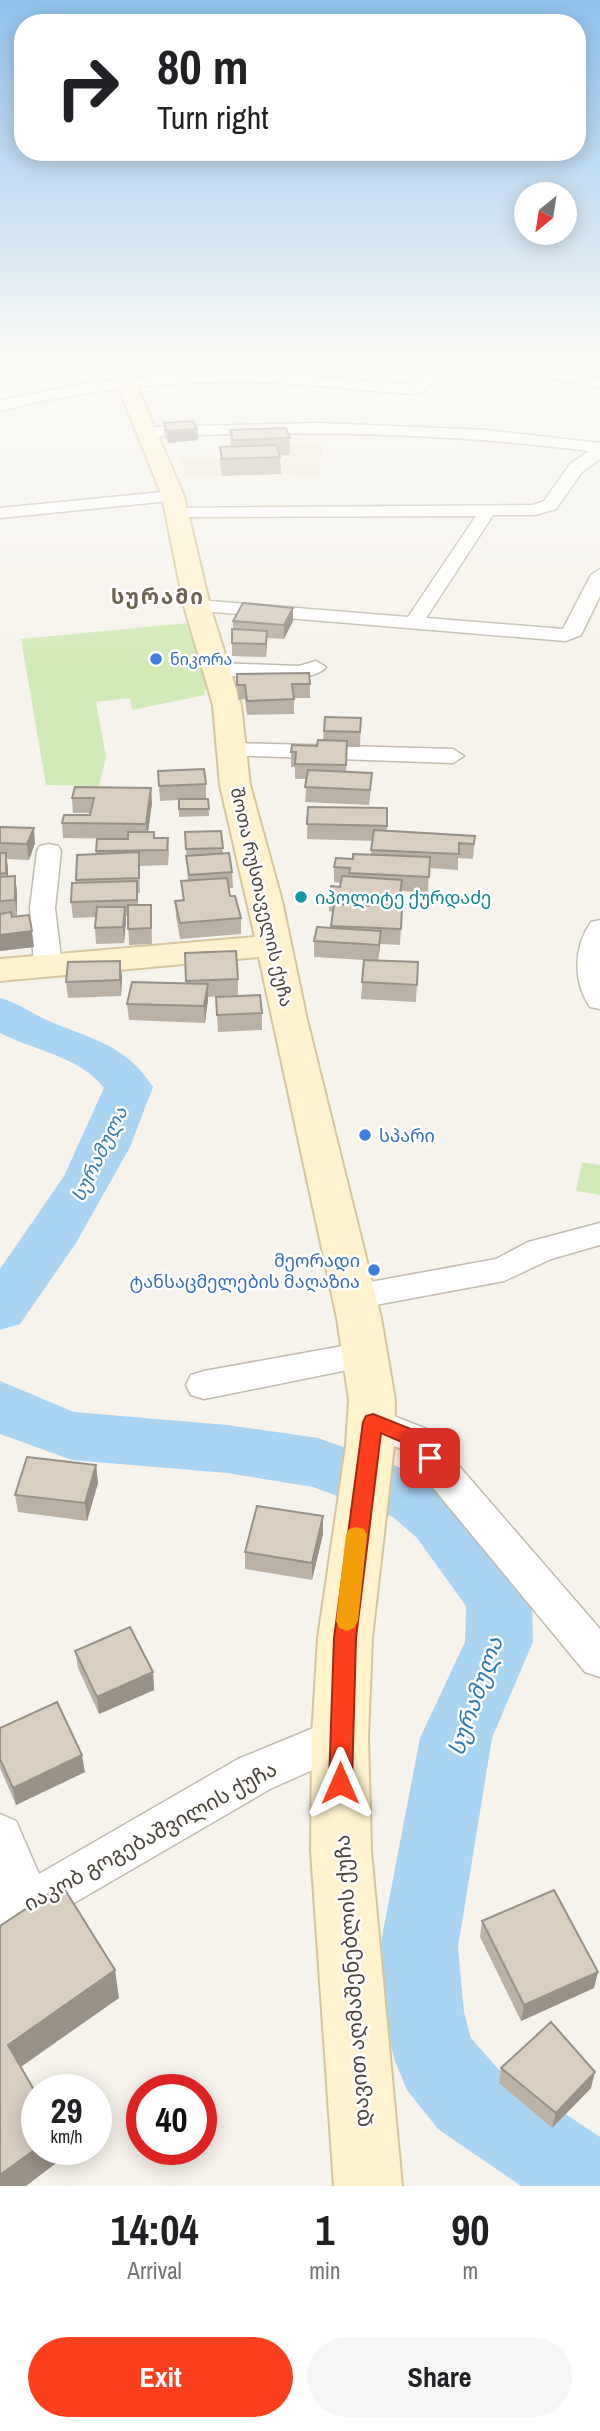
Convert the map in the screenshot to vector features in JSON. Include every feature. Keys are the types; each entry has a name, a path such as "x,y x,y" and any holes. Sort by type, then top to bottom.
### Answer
{"street":[{"name":"შოთა რუსთაველის ქუჩა","path":"161,463 176,504 197,606 227,705 235,785 275,945 289,1020 354,1297 365,1354 372,1423"},
{"path":"0,513 176,504 488,510 544,508 582,463"},
{"path":"414,622 488,510"},
{"path":"197,606 566,635 574,631 600,575"},
{"path":"216,668 300,672 316,667"},
{"path":"233,750 453,756"},
{"path":"48,966 42,929 42,882 49,851"},
{"path":"600,928 591,950 592,990 600,1002"},
{"path":"0,970 275,945"},
{"path":"354,1297 504,1269 540,1250 600,1234"},
{"path":"204,1385 365,1354"},
{"path":"372,1423 414,1439 600,1659"},
{"name":"დავით აღმაშენებლის ქუჩა","path":"368,2186 341,1852 340,1737 345,1638 372,1423"},
{"name":"იაკობ გოგებაშვილის ქუჩა","path":"14,1913 254,1774 340,1737"},
{"path":"0,1836 14,1913"}],"shaded area":[{"path":"181,463 321,463 319,477 298,477 297,474 186,477"}],"green space":[{"path":"188,623 201,629 222,687 204,690 205,695 132,710 130,698 96,702 106,757 99,786 46,785 21,639"},
{"path":"582,1162 600,1165 600,1195 576,1191"}],"building":[{"path":"243,603 293,608 284,625 233,621"},
{"path":"232,629 267,631 266,644 232,643"},
{"path":"309,673 310,684 292,684 294,699 247,701 245,685 237,685 237,674"},
{"path":"325,717 361,718 360,732 324,731"},
{"path":"318,740 347,741 346,765 295,764 296,752 291,752 292,745 317,746"},
{"path":"204,769 206,784 159,786 158,771"},
{"path":"308,770 372,773 370,790 305,787"},
{"path":"75,787 151,788 146,824 62,823 64,815 90,815 94,798 72,798"},
{"path":"179,799 208,799 209,809 179,809"},
{"path":"308,807 387,808 387,826 307,824"},
{"path":"0,827 34,828 27,844 0,843"},
{"path":"374,830 475,836 474,844 459,843 459,854 371,850"},
{"path":"221,831 223,848 186,849 185,832"},
{"path":"128,832 154,832 154,838 168,838 167,850 96,851 97,839 128,839"},
{"path":"139,852 139,878 76,880 77,855"},
{"path":"0,853 6,853 6,873 0,874"},
{"path":"229,853 232,872 189,875 186,856"},
{"path":"353,854 430,857 429,877 349,873 350,868 334,867 336,858 353,859"},
{"path":"15,876 15,900 0,901 0,877"},
{"path":"342,876 402,880 399,900 329,896 331,886 340,887"},
{"path":"227,878 230,896 235,896 241,918 180,923 175,901 184,900 181,881"},
{"path":"137,881 137,900 71,902 72,883"},
{"path":"334,904 402,907 401,929 331,926"},
{"path":"128,905 151,905 151,928 128,929"},
{"path":"97,907 125,907 123,927 95,928"},
{"path":"11,912 12,917 29,915 32,931 0,935 0,914"},
{"path":"317,927 381,931 379,945 314,941"},
{"path":"236,951 238,979 186,981 185,953"},
{"path":"364,960 418,962 417,985 362,982"},
{"path":"120,961 120,980 66,982 68,962"},
{"path":"132,982 208,984 204,1006 127,1004"},
{"path":"260,995 262,1013 217,1015 216,997"},
{"path":"27,1457 96,1465 85,1503 15,1495"},
{"path":"257,1506 323,1516 312,1563 245,1552"},
{"path":"130,1627 153,1672 97,1697 75,1651"},
{"path":"57,1702 82,1755 13,1788 0,1759 0,1728"},
{"path":"62,1885 115,1970 8,2045 25,2074 21,2074 21,2160 0,2175 0,1926"},
{"path":"554,1890 598,1972 524,2005 482,1921"},
{"path":"551,2022 595,2072 556,2113 501,2068"}],"waterway":[{"name":"სურამულა","path":"0,1012 15,1023 104,1061 118,1072 129,1087 118,1118 90,1176 57,1230 0,1309"},
{"name":"სურამულა","path":"0,1404 19,1417 72,1436 227,1449 318,1463 415,1499 440,1519 499,1600 499,1642 456,1738 419,1947 423,2012 436,2061 468,2099 597,2186"}],"slow traffic":[{"path":"347,1621 356,1535"}],"place":[{"name":"ნიკორა","path":"156,659"},
{"name":"იპოლიტე ქურდაძე","path":"301,897"},
{"name":"სპარი","path":"365,1135"},
{"name":"მეორადი ტანსაცმელების მაღაზია","path":"374,1270"}],"district":[{"name":"სურამი","path":"158,596"}],"route":[{"path":"340,1783 345,1638 357,1528 373,1422 414,1439 430,1458"}]}
